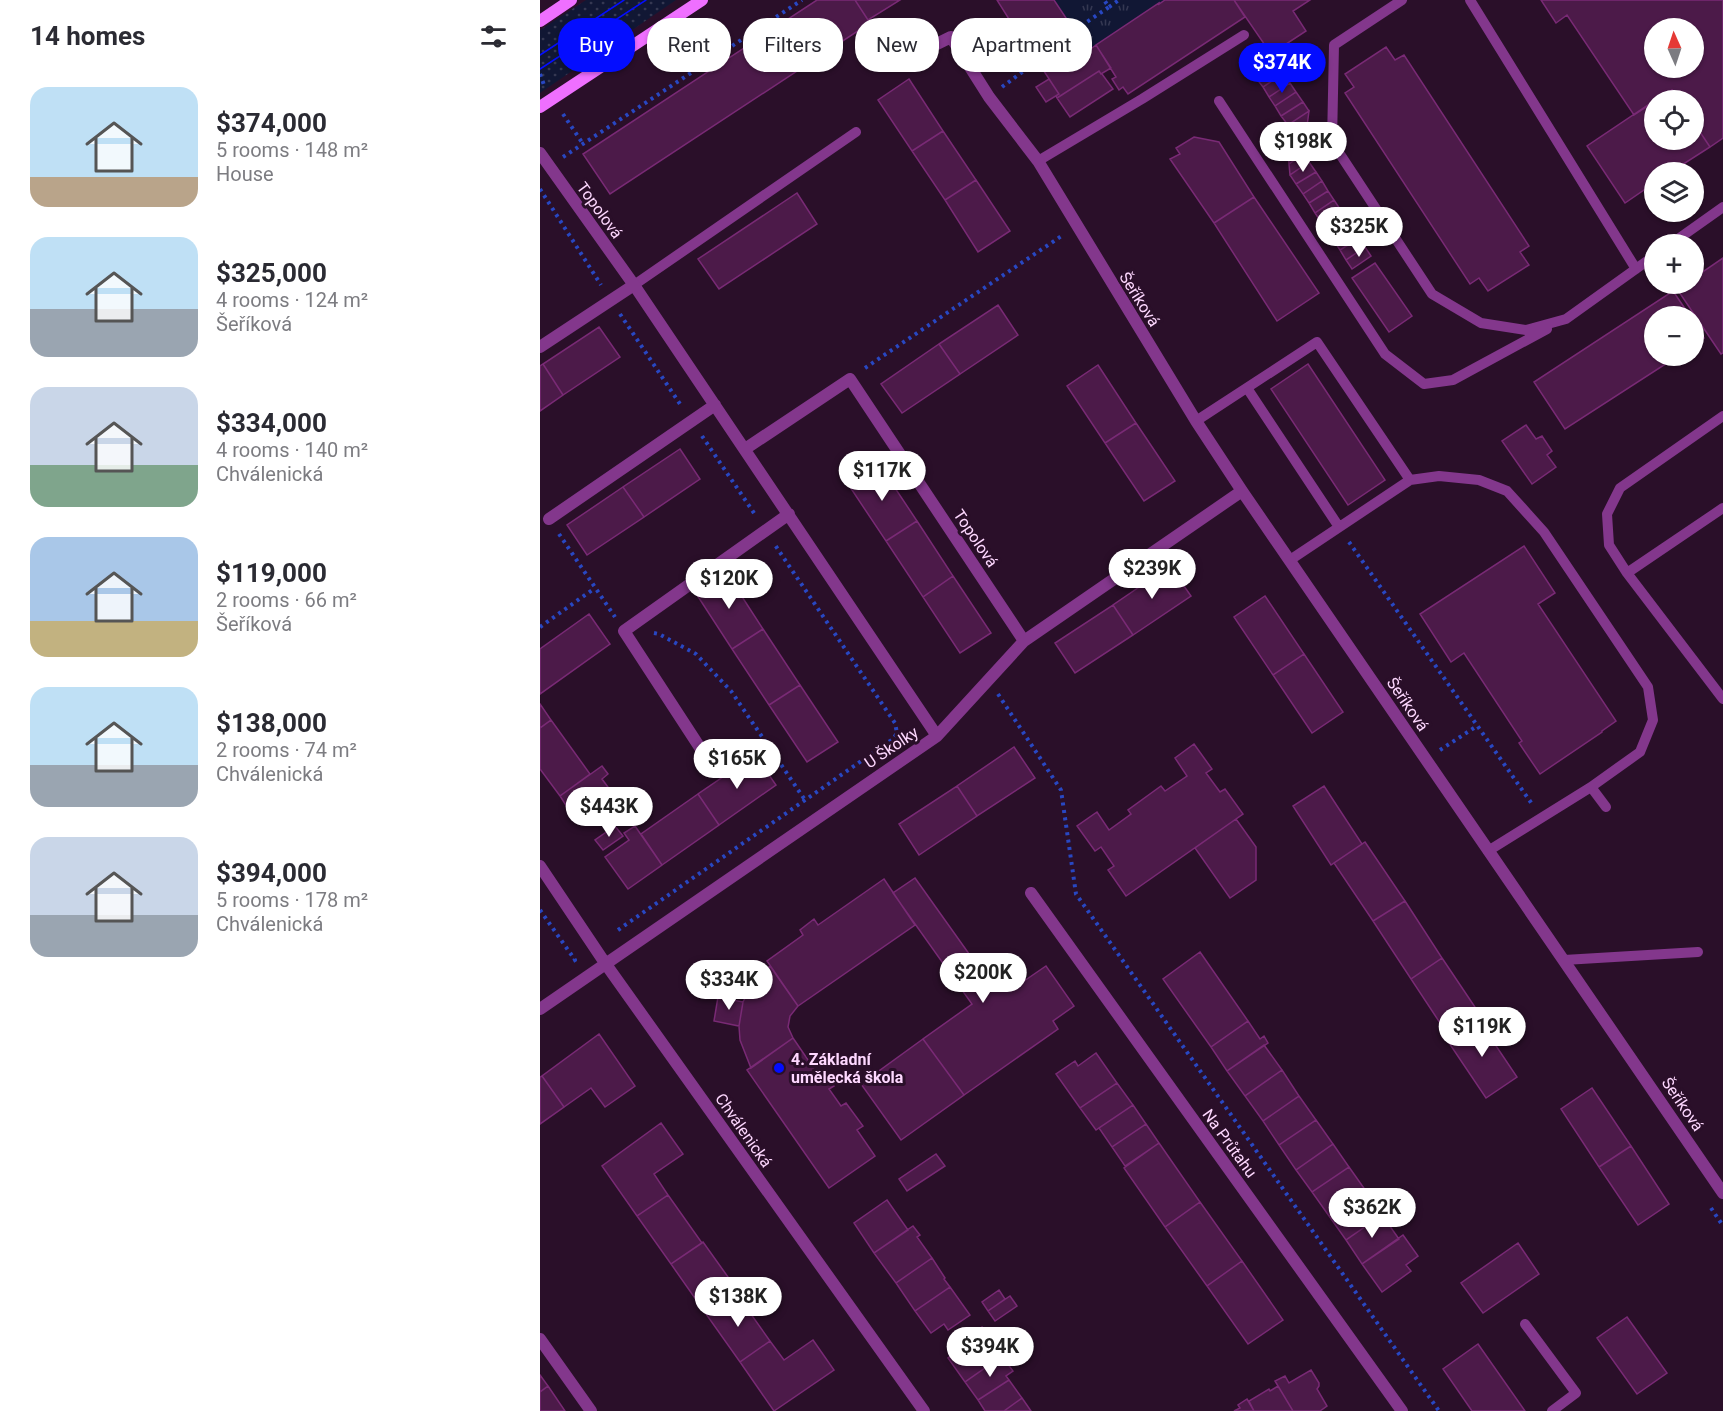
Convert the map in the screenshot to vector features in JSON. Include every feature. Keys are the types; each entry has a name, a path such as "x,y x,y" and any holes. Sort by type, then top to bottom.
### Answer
{"main road":[{"path":"540,21 571,0"},
{"path":"540,107 702,0"}],"street":[{"name":"Šeříková","path":"939,44 951,38 989,97 1038,161 1196,421 1242,491 1723,1192"},
{"name":"Topolová","path":"540,153 634,285 937,736"},
{"path":"540,347 634,285"},
{"name":"Topolová","path":"850,379 1024,641"},
{"path":"745,449 850,379"},
{"path":"549,519 715,405"},
{"name":"U Školky","path":"540,1009 937,736 1024,641 1242,491"},
{"path":"708,760 624,631 789,514"},
{"name":"Chválenická","path":"540,866 605,963 924,1411"},
{"name":"Na Průtahu","path":"1031,893 1402,1411"},
{"path":"540,1339 591,1411"}],"lane":[{"path":"1402,0 1334,45 1332,142 1432,294 1481,323 1526,330 1566,319"},
{"path":"1475,2 1636,269"},
{"path":"1038,161 1244,35"},
{"path":"1219,101 1385,354 1424,384 1453,380 1566,319 1644,263"},
{"path":"634,285 856,132"},
{"path":"1685,234 1723,207"},
{"path":"1196,421 1317,342 1410,480"},
{"path":"1247,388 1339,526"},
{"path":"1723,416 1620,488 1607,514 1609,545 1627,573 1723,699"},
{"path":"1290,560 1410,480 1439,476 1479,480 1507,491 1544,532 1648,687 1653,720 1640,752 1591,787 1488,850"},
{"path":"1627,573 1723,508"},
{"path":"1591,787 1606,807"},
{"path":"1564,960 1698,952"},
{"path":"1526,1324 1576,1393 1552,1411"}],"path":[{"path":"549,166 802,0"},
{"path":"1104,0 1109,7"},
{"path":"1092,18 1119,0"},
{"path":"989,97 1022,72"},
{"path":"540,189 611,301 895,723 897,734 618,930"},
{"path":"850,379 1076,226"},
{"path":"549,519 624,631 659,634 696,654 731,691 818,818"},
{"path":"1339,526 1541,818"},
{"path":"540,627 595,588"},
{"path":"989,680 1061,790 1076,894 1439,1411"},
{"path":"1426,759 1477,726"},
{"path":"540,910 575,960 566,966"}],"green space":[{"path":"586,0 676,0 635,28 635,18 558,18"},
{"path":"1054,0 1165,0 1092,48 1092,18 1066,18"},
{"path":"558,18 558,72 571,72 540,93 540,30"}],"building":[{"path":"817,0 855,0 867,18 855,18 855,33 843,41 843,18 790,18"},
{"path":"855,0 900,0 871,18 867,18"},
{"path":"997,0 1054,0 1066,18 1008,18"},
{"path":"1165,0 1234,0 1245,17 1128,94 1123,87 1119,90 1112,79 1116,77 1096,45"},
{"path":"1234,0 1310,0 1293,11 1306,31 1271,54"},
{"path":"1541,0 1723,0 1723,138 1710,147 1704,138 1704,90 1644,90 1644,108 1634,115 1567,15 1556,23"},
{"path":"1096,45 1111,68 1101,74 1099,71 1057,98 1059,94 1045,72 1092,72 1092,48"},
{"path":"1386,47 1395,60 1404,55 1529,246 1520,252 1529,265 1488,291 1479,278 1470,284 1345,93 1354,87 1345,74"},
{"path":"743,49 743,72 795,72 610,194 583,154 708,72 731,72 731,57"},
{"path":"1271,54 1277,64 1256,78 1250,68"},
{"path":"1277,64 1284,73 1263,87 1256,78"},
{"path":"1099,71 1113,89 1070,117 1057,98"},
{"path":"1284,73 1290,83 1269,97 1263,87"},
{"path":"909,79 943,131 912,151 878,100"},
{"path":"1049,79 1059,94 1046,102 1036,87"},
{"path":"1290,83 1296,92 1275,106 1269,97"},
{"path":"1296,92 1303,102 1281,116 1275,106"},
{"path":"1303,102 1309,111 1288,125 1281,116"},
{"path":"1644,108 1644,150 1704,150 1704,138 1710,147 1687,162 1644,162 1644,190 1625,203 1587,146"},
{"path":"1309,111 1307,126 1288,138 1288,125"},
{"path":"1307,126 1308,139 1288,151 1288,138"},
{"path":"943,131 976,180 945,200 912,151"},
{"path":"1194,137 1219,142 1254,197 1214,223 1170,159 1180,154 1176,148"},
{"path":"1308,139 1306,152 1289,164 1288,151"},
{"path":"1306,152 1309,162 1290,175 1289,164"},
{"path":"1309,162 1316,172 1296,184 1290,175"},
{"path":"1316,172 1322,181 1303,194 1296,184"},
{"path":"976,180 1010,231 978,252 945,200"},
{"path":"1322,181 1328,191 1309,203 1303,194"},
{"path":"1328,191 1334,200 1315,213 1309,203"},
{"path":"797,193 817,224 719,289 698,259"},
{"path":"1254,197 1319,293 1277,321 1214,223"},
{"path":"1334,200 1340,209 1321,222 1315,213"},
{"path":"1340,209 1347,218 1327,231 1321,222"},
{"path":"1347,218 1353,228 1334,241 1327,231"},
{"path":"1353,228 1359,238 1340,250 1334,241"},
{"path":"1359,238 1365,247 1346,260 1340,250"},
{"path":"1365,247 1371,256 1352,269 1346,260"},
{"path":"1723,258 1723,353 1721,354 1704,329 1704,306 1689,306 1680,294 1704,294 1704,271"},
{"path":"1375,263 1412,316 1389,332 1352,278"},
{"path":"1668,294 1675,294 1683,306 1650,306"},
{"path":"998,305 1018,335 960,374 939,344"},
{"path":"1644,310 1644,366 1663,366 1565,429 1534,382"},
{"path":"599,327 620,357 563,395 543,364"},
{"path":"939,344 960,374 902,413 881,384"},
{"path":"543,364 563,395 540,411 540,366"},
{"path":"1308,364 1385,480 1348,505 1271,389"},
{"path":"1098,365 1136,423 1105,443 1067,386"},
{"path":"1136,423 1175,481 1144,501 1105,443"},
{"path":"1526,425 1536,439 1542,436 1552,451 1547,455 1556,467 1532,484 1502,441"},
{"path":"680,449 700,479 644,517 623,487"},
{"path":"879,464 917,521 886,541 848,484"},
{"path":"623,487 644,517 587,555 567,525"},
{"path":"917,521 953,576 923,597 886,541"},
{"path":"1524,546 1555,593 1538,604 1616,721 1540,774 1519,743 1522,741 1464,653 1451,662 1420,614"},
{"path":"1170,566 1191,596 1133,635 1113,605"},
{"path":"726,572 763,629 732,649 695,592"},
{"path":"953,576 991,633 960,653 923,597"},
{"path":"1265,596 1304,654 1273,675 1234,617"},
{"path":"1113,605 1133,635 1075,673 1055,643"},
{"path":"589,614 610,644 540,694 540,649"},
{"path":"763,629 800,685 769,705 732,649"},
{"path":"1304,654 1343,712 1312,733 1273,675"},
{"path":"800,685 838,742 807,762 769,705"},
{"path":"540,704 551,720 540,728"},
{"path":"551,720 590,774 560,796 540,769 540,728"},
{"path":"1194,744 1212,769 1206,773 1220,792 1225,789 1243,814 1126,896 1108,870 1114,866 1101,847 1095,851 1077,826 1097,812 1109,830 1131,814 1128,810 1161,786 1165,791 1187,776 1175,758"},
{"path":"1014,747 1035,778 977,816 957,786"},
{"path":"755,755 776,785 719,825 698,794"},
{"path":"602,766 608,774 602,779 619,802 601,815 597,810 582,821 576,821 560,796"},
{"path":"957,786 977,816 919,855 899,824"},
{"path":"1324,786 1362,844 1331,865 1293,806"},
{"path":"698,794 719,825 662,865 641,834"},
{"path":"623,808 628,816 610,830 603,821"},
{"path":"1236,819 1256,847 1256,880 1230,898 1195,848"},
{"path":"615,826 623,836 603,850 595,840"},
{"path":"635,826 662,865 628,889 605,857 629,840 624,833"},
{"path":"1365,842 1405,901 1373,921 1334,863"},
{"path":"915,878 994,989 1018,972 1024,981 1046,966 1074,1006 1053,1021 1058,1029 964,1095 923,1039 972,1004 893,893"},
{"path":"884,879 915,925 798,1006 767,961 803,935 800,930 814,919 818,925"},
{"path":"1405,901 1442,958 1411,979 1373,921"},
{"path":"1200,952 1248,1021 1211,1047 1163,979"},
{"path":"1442,958 1481,1016 1450,1038 1411,979"},
{"path":"770,966 798,1006 790,1016 788,1027 793,1038 751,1068 740,1040 739,1026 743,1002 754,981"},
{"path":"718,997 743,1002 739,1026 714,1021"},
{"path":"1478,1019 1517,1077 1486,1098 1447,1040"},
{"path":"1248,1021 1260,1039 1264,1036 1268,1043 1227,1071 1211,1047"},
{"path":"599,1034 635,1086 605,1107 591,1088 564,1107 542,1076"},
{"path":"793,1038 819,1076 824,1072 834,1086 829,1089 841,1106 846,1103 863,1126 857,1130 875,1156 829,1188 747,1070"},
{"path":"923,1039 964,1095 901,1140 861,1084"},
{"path":"1264,1045 1282,1070 1245,1096 1227,1071"},
{"path":"1096,1053 1117,1083 1080,1108 1056,1074 1075,1061 1078,1066"},
{"path":"1282,1070 1299,1096 1263,1121 1245,1096"},
{"path":"542,1076 564,1107 540,1124 540,1077"},
{"path":"1117,1083 1133,1105 1096,1130 1080,1108"},
{"path":"1592,1088 1631,1146 1599,1167 1561,1109"},
{"path":"1299,1096 1316,1120 1279,1145 1263,1121"},
{"path":"1133,1105 1146,1124 1112,1147 1099,1128"},
{"path":"1316,1120 1333,1144 1296,1170 1279,1145"},
{"path":"661,1123 683,1154 654,1174 668,1195 637,1216 602,1166"},
{"path":"1146,1124 1159,1143 1125,1166 1112,1147"},
{"path":"1159,1143 1200,1202 1165,1227 1124,1168"},
{"path":"1333,1144 1349,1167 1312,1192 1296,1170"},
{"path":"1631,1146 1669,1204 1638,1225 1599,1167"},
{"path":"936,1154 945,1166 907,1191 899,1179"},
{"path":"1349,1167 1366,1191 1329,1216 1312,1192"},
{"path":"1366,1191 1382,1215 1346,1240 1329,1216"},
{"path":"668,1195 702,1243 671,1264 637,1216"},
{"path":"887,1200 908,1230 874,1253 854,1223"},
{"path":"1200,1202 1242,1261 1207,1286 1165,1227"},
{"path":"1382,1215 1399,1239 1362,1264 1346,1240"},
{"path":"913,1226 920,1235 917,1237 932,1258 896,1283 874,1253"},
{"path":"1403,1235 1418,1256 1406,1265 1411,1271 1382,1292 1362,1264"},
{"path":"703,1242 738,1291 706,1314 671,1264"},
{"path":"1518,1243 1539,1274 1483,1313 1461,1283"},
{"path":"932,1258 950,1287 915,1311 896,1283"},
{"path":"1242,1261 1283,1320 1248,1344 1207,1286"},
{"path":"950,1287 970,1315 948,1330 944,1324 931,1333 915,1311"},
{"path":"999,1290 1005,1299 988,1311 982,1302"},
{"path":"736,1293 770,1341 740,1362 706,1314"},
{"path":"1010,1296 1017,1306 995,1321 988,1311"},
{"path":"1627,1317 1667,1373 1637,1394 1597,1338"},
{"path":"982,1327 1002,1356 965,1382 948,1358 976,1338 973,1334"},
{"path":"813,1340 834,1370 774,1411 740,1362 770,1341 784,1360"},
{"path":"1478,1344 1525,1411 1472,1411 1443,1369"},
{"path":"1002,1356 1013,1371 1006,1376 1009,1380 978,1400 965,1382"},
{"path":"1311,1370 1319,1383 1317,1389 1327,1406 1320,1411 1293,1411 1275,1381 1285,1376 1289,1383"},
{"path":"540,1375 548,1386 540,1392"},
{"path":"1009,1380 1022,1398 1004,1411 985,1411 978,1400"},
{"path":"548,1386 565,1411 540,1411 540,1392"},
{"path":"1278,1386 1293,1411 1254,1411 1249,1401"},
{"path":"1022,1398 1031,1411 1004,1411"},
{"path":"1247,1399 1254,1411 1234,1411 1240,1408 1238,1405"}],"tram line":[{"path":"540,55 624,0"},
{"path":"540,69 646,0"}],"place":[{"name":"4. Základní umělecká škola","path":"779,1068"}]}
